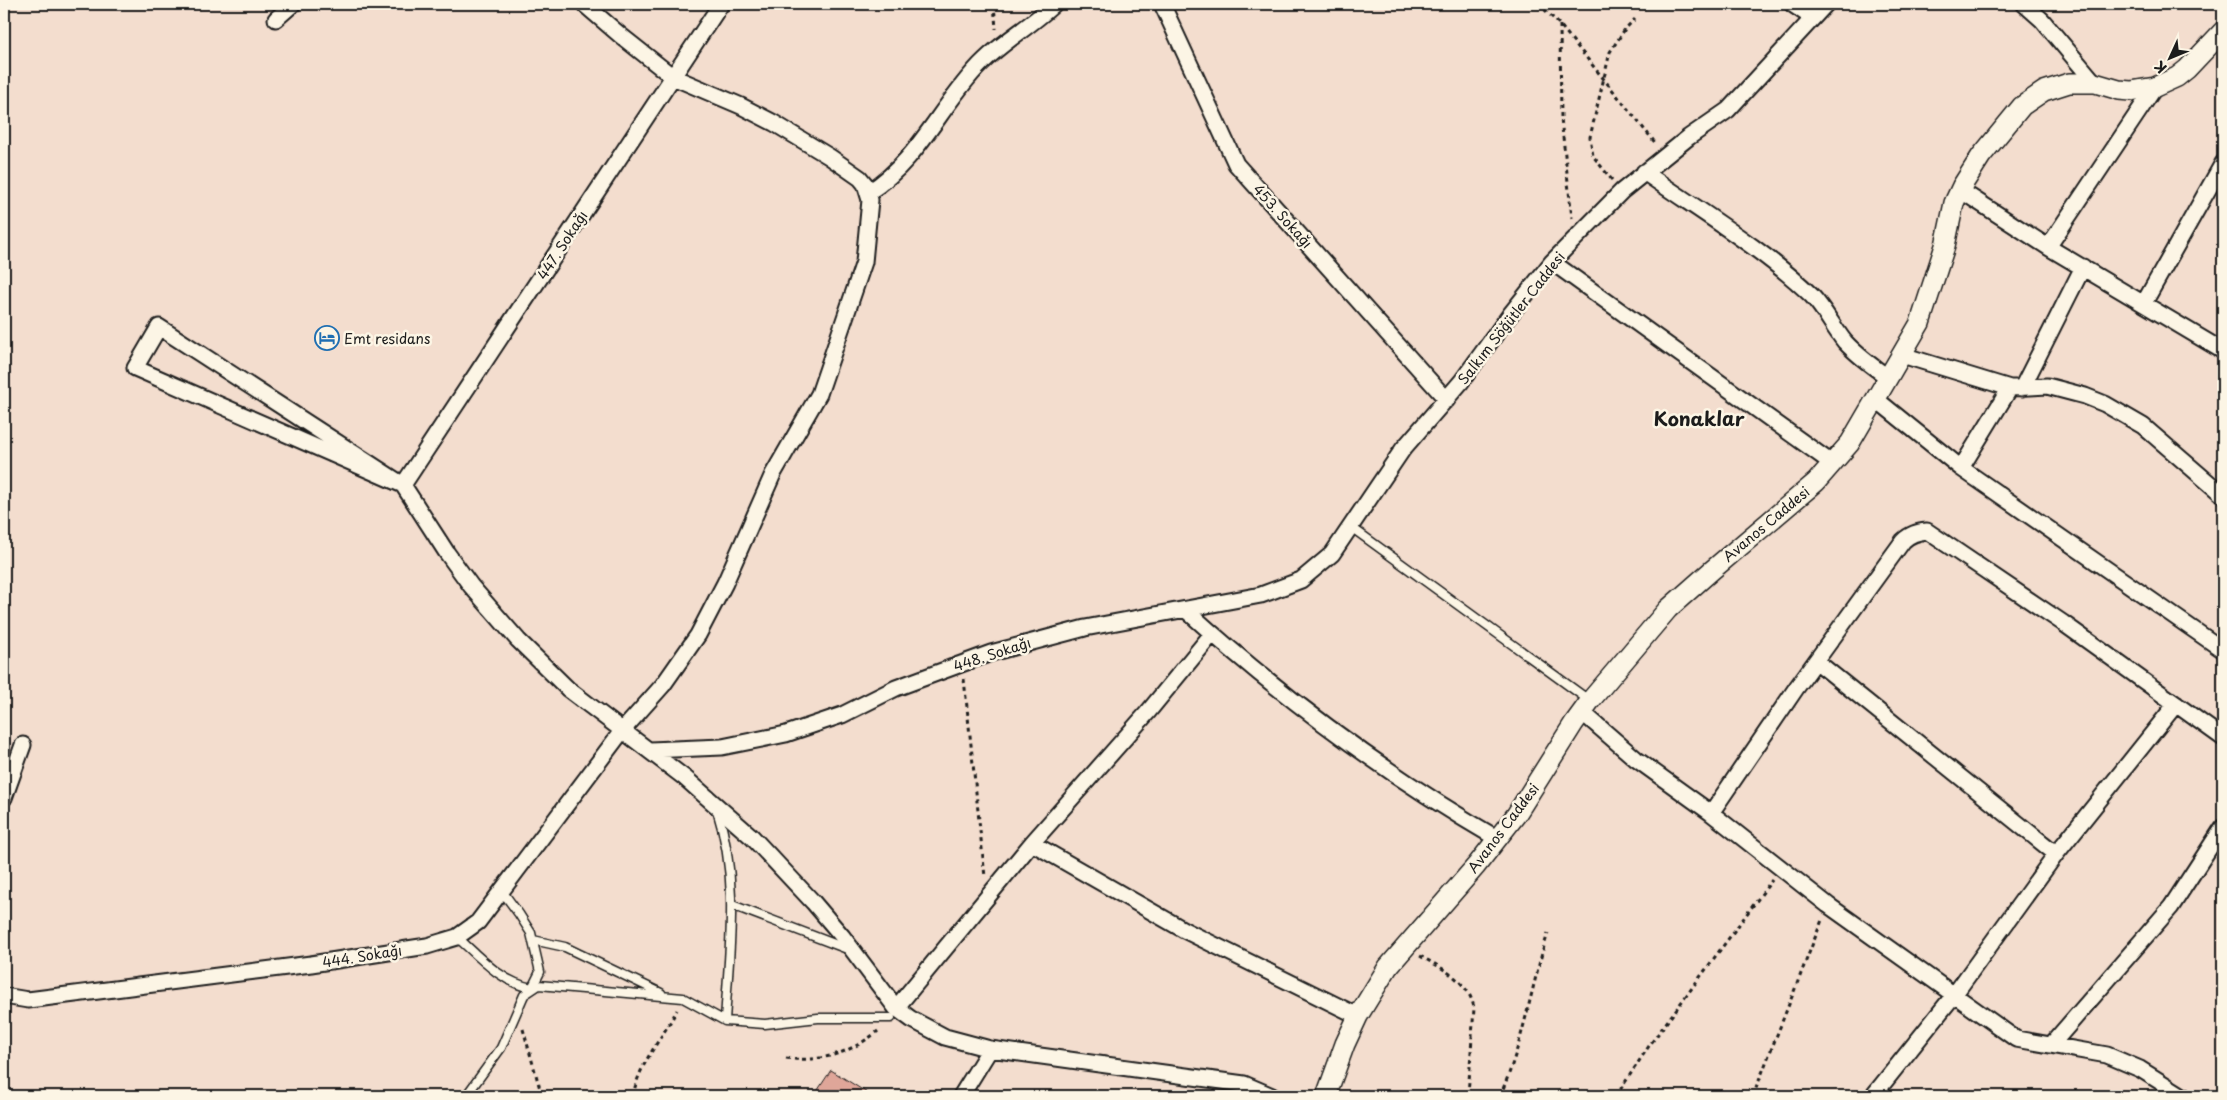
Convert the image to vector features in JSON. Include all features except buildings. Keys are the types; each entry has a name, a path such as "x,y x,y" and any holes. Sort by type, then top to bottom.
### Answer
{"street":[{"path":"276,20 293,4"},
{"path":"584,4 673,77 741,106 790,132 860,178 868,192 903,165 942,109 992,52 1020,33 1054,4"},
{"name":"447. Sokağı","path":"403,485 721,4"},
{"name":"453. Sokağı","path":"1162,4 1186,52 1236,164 1447,400"},
{"path":"1792,4 1813,18"},
{"name":"Salkım Söğütler Caddesi","path":"1332,554 1403,449 1447,400 1552,262 1622,191 1644,172 1728,110 1826,4"},
{"path":"2024,4 2042,20 2095,83"},
{"name":"Avanos Caddesi","path":"1326,1096 1336,1065 1358,1016 1377,984 1403,948 1498,839 1516,815 1586,706 1668,609 1816,482 1850,443 1877,400 1920,323 1944,246 1954,203 1960,190 1981,156 2022,106 2032,98 2056,86 2082,82 2131,91 2155,87 2177,77 2187,69 2223,31"},
{"path":"2048,247 2155,87"},
{"path":"2144,303 2223,163"},
{"path":"1644,172 1768,260 1803,288 1821,307 1841,336 1856,353 1889,378"},
{"path":"1960,190 2048,247 2223,351"},
{"name":"444. Sokağı","path":"4,996 28,1000 311,964 427,946 457,937 478,922 622,731 663,685 698,635 725,583 774,474 819,394 864,262 870,200 868,192"},
{"path":"1552,262 1833,464"},
{"path":"1962,468 2016,388 2083,267"},
{"path":"403,485 135,368 159,327 403,485 447,553 494,614 518,640 562,683 622,731 650,750 715,803 783,869 854,951 893,1013 945,1038 990,1049 1244,1084 1272,1096"},
{"path":"1902,355 2016,388 2047,386 2066,390 2112,407 2143,426 2223,495"},
{"path":"1877,400 1962,468 2223,650"},
{"path":"1711,813 1816,661 1903,541 1913,534 1928,531 2223,738"},
{"name":"448. Sokağı","path":"650,750 722,747 786,734 842,715 896,688 963,662 1040,638 1261,595 1288,586 1312,572 1332,554"},
{"path":"1186,610 1273,686 1362,753 1444,807 1498,839"},
{"path":"893,1013 1032,843 1141,720 1212,634"},
{"path":"1816,661 2056,854"},
{"path":"1873,1096 1954,996 2056,854 2176,704"},
{"path":"1586,706 1636,759 1711,813 1828,905 2016,1039 2096,1052 2124,1061 2183,1096"},
{"path":"4,798 23,745"},
{"path":"2052,1044 2171,907 2223,827"},
{"path":"1032,843 1184,930 1358,1016"},
{"path":"961,1096 990,1049"}],"lane":[{"path":"1351,526 1586,706"},
{"path":"715,803 730,863 732,905 724,1021"},
{"path":"466,1096 501,1048 524,995 532,988 540,972 533,940 520,914 502,891"},
{"path":"732,905 854,951"},
{"path":"457,937 487,964 512,982 532,988 545,985 665,995 683,998 724,1021 765,1024 893,1013"},
{"path":"533,940 565,947 665,995"}],"path":[{"path":"992,52 996,23 994,4"},
{"path":"1539,4 1560,24 1665,156"},
{"path":"1622,191 1593,156 1590,138 1610,52 1625,29 1636,19"},
{"path":"1560,24 1561,119 1565,166 1576,236"},
{"path":"963,662 987,898"},
{"path":"1616,1096 1649,1046 1781,868"},
{"path":"1753,1096 1828,905"},
{"path":"1500,1096 1514,1059 1535,974 1548,933"},
{"path":"1403,948 1434,964 1458,980 1464,985 1472,999 1474,1008 1468,1096"},
{"path":"633,1096 644,1063 666,1032 683,998"},
{"path":"518,1010 542,1096"},
{"path":"786,1058 812,1060 837,1054 872,1036 893,1013"}],"place":[{"name":"Emt residans","path":"327,338"}],"district":[{"name":"Konaklar","path":"1699,418"}]}
